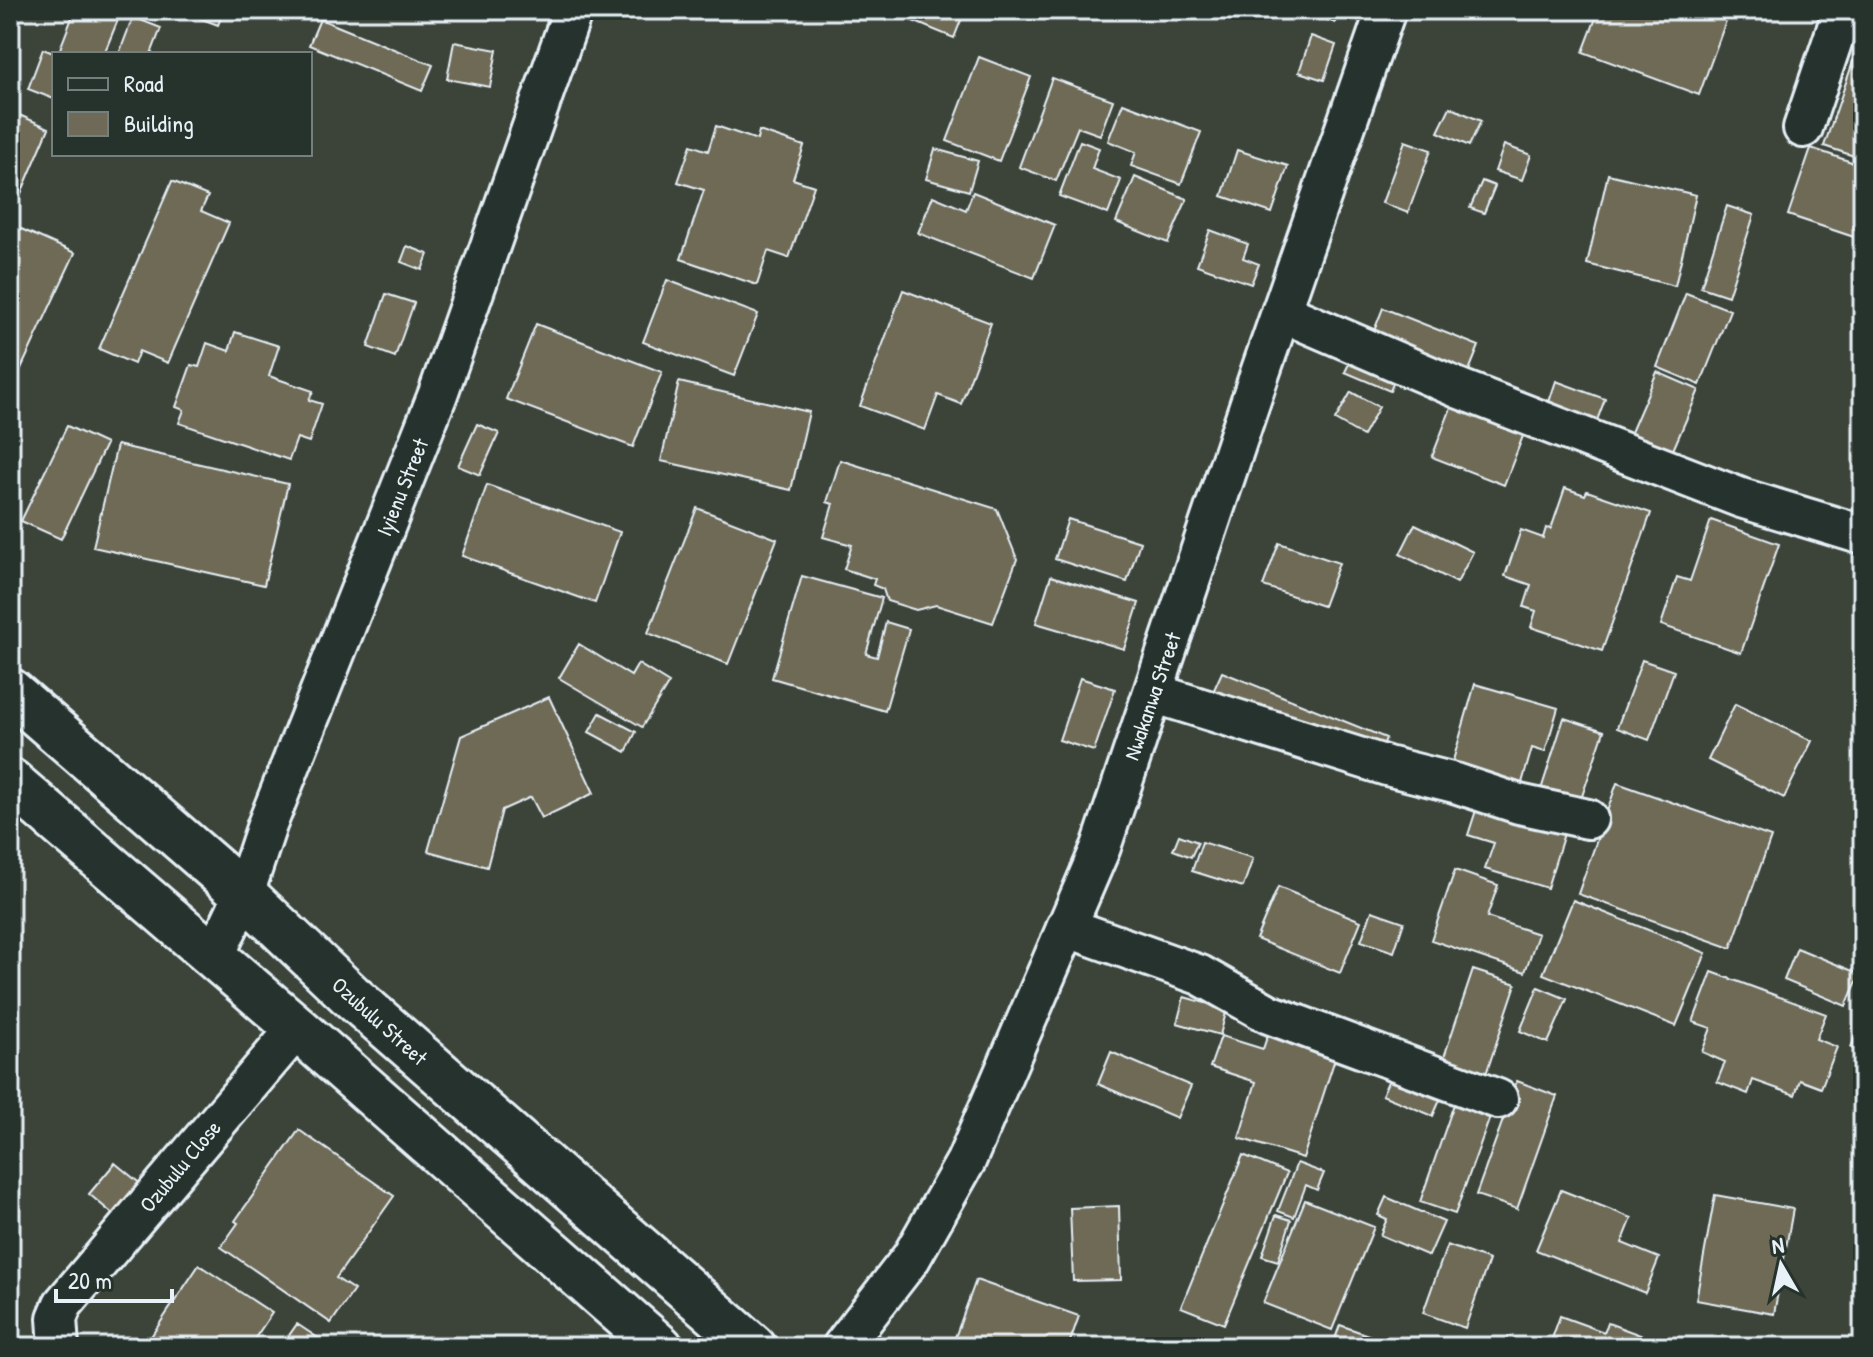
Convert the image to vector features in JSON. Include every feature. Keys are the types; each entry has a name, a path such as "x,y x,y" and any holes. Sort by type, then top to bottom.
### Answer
{"main road":[{"name":"Ozubulu Street","path":"10,691 244,894 350,995 753,1347"},
{"path":"10,781 660,1347"}],"street":[{"name":"Iyienu Street","path":"214,957 244,894 267,825 438,394 573,10"},
{"name":"Nwakanwa Street","path":"842,1347 911,1258 966,1161 1101,847 1386,10"},
{"path":"1803,128 1843,10"},
{"path":"1281,312 1460,389 1741,498 1863,535"},
{"path":"1153,693 1387,766 1455,783 1519,804 1588,819"},
{"path":"1066,927 1200,975 1269,1014 1498,1099"},
{"name":"Ozubulu Close","path":"55,1333 297,1028"}],"building":[{"path":"75,10 122,10 105,52 59,52"},
{"path":"178,10 224,10 218,25"},
{"path":"886,10 965,10 954,38"},
{"path":"1310,10 1339,10 1335,23 1309,13"},
{"path":"1599,10 1730,10 1699,95 1583,52"},
{"path":"1863,12 1863,47 1852,44"},
{"path":"133,17 161,28 152,52 120,52"},
{"path":"320,19 433,65 422,91 309,45"},
{"path":"1311,36 1336,45 1324,80 1299,72"},
{"path":"454,42 497,50 490,87 447,79"},
{"path":"43,49 52,52 52,98 28,89"},
{"path":"979,57 1031,77 999,161 947,141"},
{"path":"1854,59 1863,62 1863,159 1824,146"},
{"path":"1052,78 1113,100 1100,135 1078,127 1056,181 1019,167"},
{"path":"1123,103 1201,132 1181,184 1131,166 1136,152 1108,141"},
{"path":"1450,107 1481,121 1469,146 1438,132"},
{"path":"10,111 49,128 20,196 10,192"},
{"path":"716,126 757,140 759,131 804,146 793,179 814,186 789,258 768,251 757,285 681,259 704,190 678,182 691,145 708,151"},
{"path":"1080,141 1099,148 1092,169 1121,180 1108,214 1059,196"},
{"path":"1405,141 1431,150 1408,213 1382,203"},
{"path":"1504,145 1531,155 1522,180 1495,171"},
{"path":"1811,148 1863,166 1863,240 1788,215"},
{"path":"935,149 978,161 969,191 926,179"},
{"path":"1237,150 1288,166 1272,213 1222,196"},
{"path":"1608,174 1696,195 1675,286 1587,264"},
{"path":"1135,177 1187,199 1168,243 1116,222"},
{"path":"172,181 208,196 201,211 229,223 168,363 139,351 134,364 99,349"},
{"path":"1482,181 1495,186 1484,213 1470,208"},
{"path":"973,192 1055,225 1034,278 918,233 933,196 966,210"},
{"path":"1727,206 1754,215 1728,296 1701,287"},
{"path":"10,224 75,253 12,388 10,387"},
{"path":"1210,230 1248,244 1243,258 1259,264 1251,284 1197,265"},
{"path":"407,246 428,254 422,270 401,262"},
{"path":"667,280 758,314 734,376 643,342"},
{"path":"903,290 991,323 961,404 938,395 925,430 860,406"},
{"path":"1686,293 1730,310 1700,385 1657,367"},
{"path":"386,294 414,303 395,357 368,347"},
{"path":"1383,308 1479,346 1464,383 1368,346"},
{"path":"536,324 662,372 633,447 506,399"},
{"path":"235,332 279,346 269,376 313,391 309,400 322,404 309,442 297,438 289,460 179,423 184,410 176,407 191,365 199,367 207,343 229,351"},
{"path":"1354,353 1398,371 1390,391 1345,372"},
{"path":"1657,372 1699,390 1670,457 1628,439"},
{"path":"1556,381 1605,399 1593,431 1545,414"},
{"path":"679,382 809,412 791,490 661,461"},
{"path":"1351,392 1379,407 1363,436 1335,420"},
{"path":"1456,395 1528,423 1504,485 1432,457"},
{"path":"477,424 499,433 480,475 458,466"},
{"path":"67,426 106,444 61,539 21,521"},
{"path":"117,445 288,484 264,585 93,547"},
{"path":"840,460 997,509 1017,559 993,623 936,605 916,610 887,601 883,589 873,585 875,579 844,569 852,545 823,537 833,504 827,502"},
{"path":"487,485 620,532 595,603 462,556"},
{"path":"1565,488 1585,495 1587,491 1651,513 1602,651 1531,627 1536,611 1524,607 1531,585 1505,576 1521,530 1543,538 1546,528 1551,529"},
{"path":"697,508 777,539 728,664 648,633"},
{"path":"1068,519 1140,542 1127,582 1055,559"},
{"path":"1711,520 1779,544 1741,653 1661,625 1677,577 1690,581"},
{"path":"1415,524 1473,552 1457,583 1400,554"},
{"path":"1279,543 1339,563 1323,606 1263,586"},
{"path":"802,576 882,598 866,654 877,657 886,622 909,629 885,711 772,678"},
{"path":"1051,576 1139,603 1124,649 1036,623"},
{"path":"579,644 631,676 638,664 669,683 642,727 559,678"},
{"path":"1642,660 1674,671 1649,740 1617,728"},
{"path":"1222,672 1386,738 1377,761 1212,694"},
{"path":"1080,678 1115,689 1094,751 1059,740"},
{"path":"1475,684 1558,708 1545,752 1532,748 1520,790 1450,771"},
{"path":"549,697 594,793 542,818 531,797 502,810 487,867 428,851 461,736"},
{"path":"1735,704 1812,741 1784,798 1708,760"},
{"path":"600,713 636,732 626,752 589,732"},
{"path":"1564,718 1604,731 1578,808 1539,796"},
{"path":"1617,783 1771,837 1731,948 1578,894"},
{"path":"1480,798 1567,824 1547,888 1485,869 1494,843 1468,835"},
{"path":"1179,835 1198,842 1191,857 1173,850"},
{"path":"1202,842 1253,858 1243,887 1192,871"},
{"path":"1455,870 1498,885 1487,917 1538,934 1525,972 1431,940"},
{"path":"1278,887 1361,921 1340,973 1256,939"},
{"path":"1573,900 1706,953 1676,1026 1543,974"},
{"path":"1372,911 1404,922 1394,952 1361,941"},
{"path":"1797,948 1860,974 1846,1006 1784,980"},
{"path":"1473,970 1516,984 1483,1083 1440,1069"},
{"path":"1712,972 1826,1014 1816,1039 1837,1047 1821,1088 1800,1080 1795,1095 1753,1080 1748,1094 1717,1082 1725,1062 1702,1052 1711,1028 1693,1022"},
{"path":"1538,987 1567,999 1548,1043 1520,1031"},
{"path":"1184,997 1227,1009 1220,1035 1177,1023"},
{"path":"1272,1022 1340,1043 1303,1158 1239,1138 1256,1082 1210,1067 1221,1036 1263,1049"},
{"path":"1859,1026 1863,1027 1863,1053 1851,1048"},
{"path":"1111,1052 1191,1086 1177,1118 1098,1084"},
{"path":"1394,1068 1445,1089 1433,1116 1382,1095"},
{"path":"1517,1081 1557,1096 1517,1209 1476,1195"},
{"path":"1454,1104 1490,1117 1455,1214 1420,1202"},
{"path":"299,1130 394,1196 336,1278 354,1290 331,1323 221,1247 238,1223 235,1221"},
{"path":"1243,1155 1287,1173 1224,1324 1181,1307"},
{"path":"115,1163 142,1185 115,1216 89,1194"},
{"path":"1297,1163 1324,1173 1317,1190 1306,1185 1294,1217 1278,1211"},
{"path":"1561,1190 1632,1218 1622,1243 1659,1258 1645,1293 1536,1250"},
{"path":"1715,1195 1793,1209 1774,1314 1696,1300"},
{"path":"1386,1197 1444,1222 1429,1256 1380,1235 1387,1219 1378,1215"},
{"path":"1305,1200 1374,1227 1332,1330 1263,1303"},
{"path":"1119,1206 1121,1280 1073,1281 1070,1208"},
{"path":"1276,1215 1291,1220 1278,1261 1262,1256"},
{"path":"1447,1245 1489,1260 1465,1328 1423,1313"},
{"path":"199,1265 272,1313 249,1347 144,1347"},
{"path":"976,1280 1079,1316 1068,1347 966,1347 953,1343"},
{"path":"1560,1316 1604,1332 1608,1323 1662,1343 1660,1347 1549,1347"},
{"path":"297,1324 327,1344 325,1347 281,1347"},
{"path":"1340,1325 1402,1347 1332,1347"}]}
